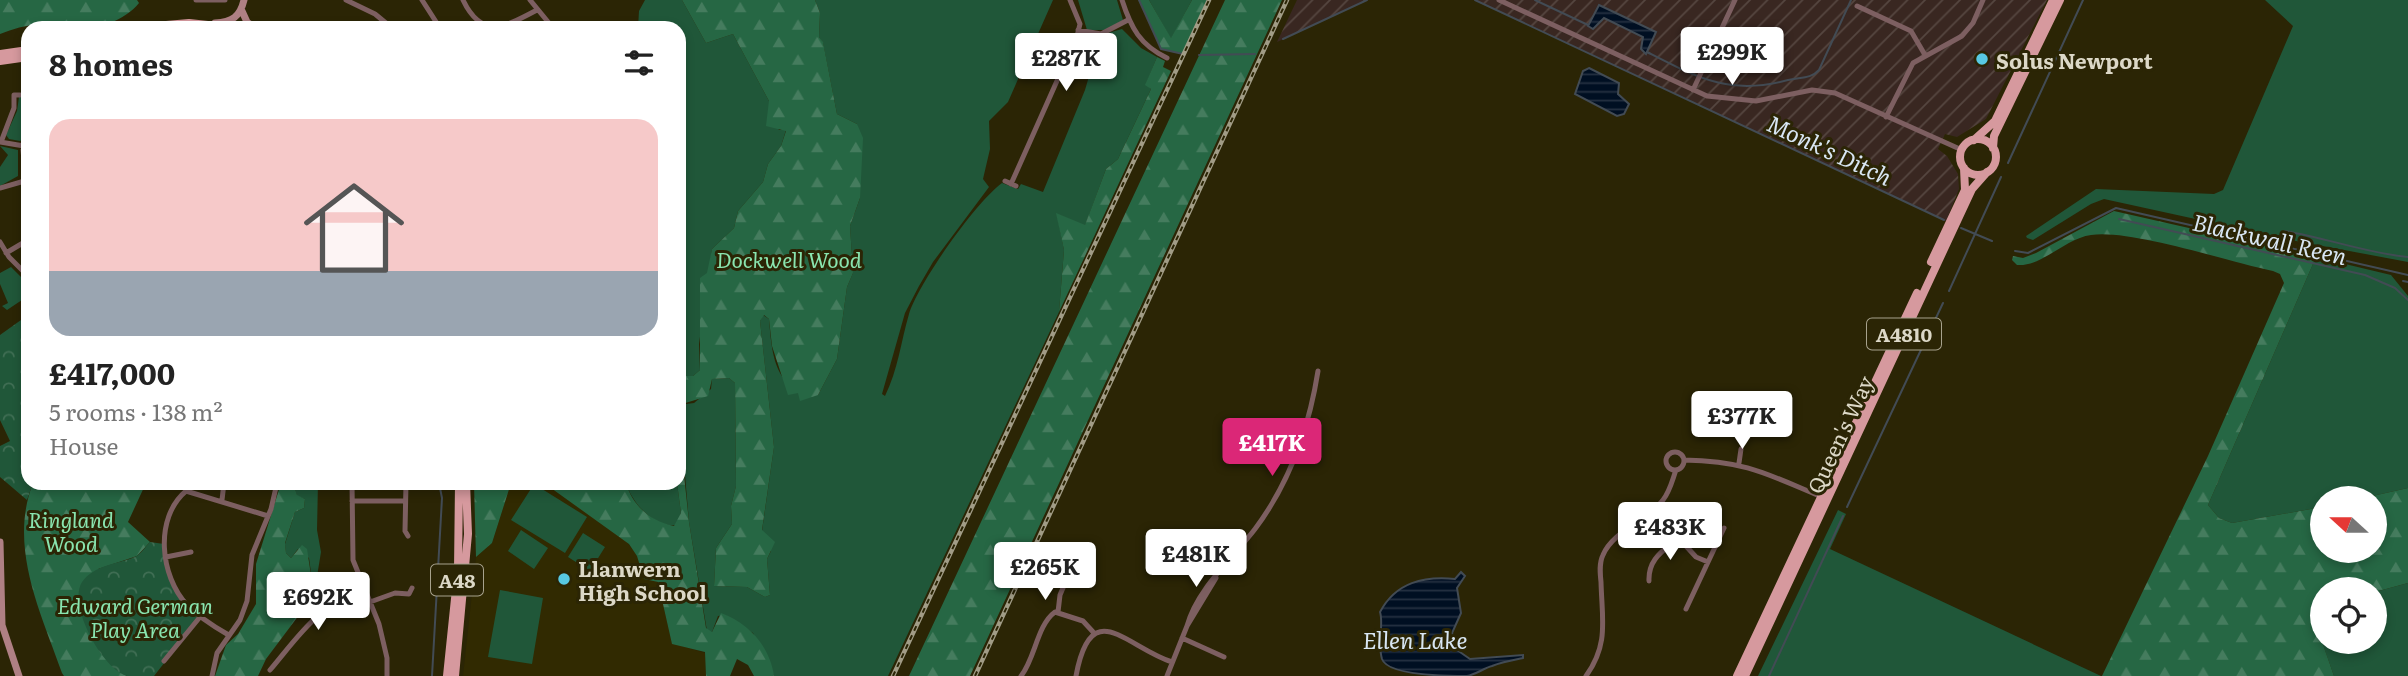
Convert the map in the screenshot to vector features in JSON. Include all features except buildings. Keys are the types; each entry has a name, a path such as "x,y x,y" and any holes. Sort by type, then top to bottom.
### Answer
{"main road":[{"path":"1962,150 1994,121 2053,0"},
{"name":"Queen's Way","path":"1737,676 1972,189 1995,161 1994,136 2060,0"},
{"path":"0,54 21,51"},
{"path":"0,61 21,58"},
{"path":"1974,140 1983,140 1993,148"},
{"name":"Queen's Way","path":"1745,676 1965,190 1960,156 1962,150"},
{"path":"1964,169 1976,175 1987,172"},
{"name":"A48","path":"447,676 459,558 459,490"},
{"name":"A48","path":"455,676 468,534 466,490"}],"street":[{"path":"196,0 225,0"},
{"path":"244,0 242,11 246,21"},
{"path":"346,0 383,21"},
{"path":"422,0 436,21"},
{"path":"463,0 476,20"},
{"path":"530,0 547,21"},
{"path":"1011,184 1080,24 1070,0"},
{"path":"1122,0 1128,20 1144,46 1167,58"},
{"path":"1499,0 1693,90 1718,98 1744,101 1822,91 1843,96 1962,150"},
{"path":"1693,90 1735,0"},
{"path":"1886,117 1909,69 1924,55 1962,36 1973,23 1983,0"},
{"path":"1857,6 1911,31 1924,55"},
{"path":"514,21 537,10"},
{"path":"230,21 242,11"},
{"path":"1078,30 1101,34 1128,20"},
{"path":"20,95 14,95 14,108 1,142 21,144"},
{"path":"0,188 21,183"},
{"path":"0,242 21,269"},
{"path":"6,253 21,244"},
{"path":"1167,676 1188,626 1216,579 1255,529 1282,487 1307,423 1318,371"},
{"path":"1739,463 1741,449"},
{"path":"1586,676 1599,657 1603,644 1600,568 1603,555 1613,541 1654,510 1668,493 1676,470 1683,466 1684,460 1678,452 1667,455 1666,464 1676,470"},
{"path":"1684,460 1739,463 1824,498"},
{"path":"222,500 223,490"},
{"path":"212,676 217,653 227,634 240,620 247,601 252,555 275,490"},
{"path":"352,490 353,560 383,639 387,676"},
{"path":"406,490 405,531 408,536"},
{"path":"227,634 200,617 173,585 166,557 164,529 178,498 186,491 268,516"},
{"path":"352,501 405,501"},
{"path":"1654,510 1696,557 1708,562"},
{"path":"1685,609 1724,528"},
{"path":"1649,581 1648,570 1654,559 1678,538"},
{"path":"0,542 2,625 19,676"},
{"path":"166,557 191,552"},
{"path":"1021,675 1027,670 1051,615 1058,611 1071,569"},
{"path":"370,602 395,593 409,594 412,589"},
{"path":"270,670 313,618 343,598 365,590"},
{"path":"1058,611 1083,621 1094,633"},
{"path":"164,661 200,617"},
{"path":"1076,676 1083,645 1094,633 1109,632 1121,636 1146,652 1172,662"},
{"path":"1182,638 1224,657"}],"shaded area":[{"path":"1297,0 1368,0 1277,42"},
{"path":"1475,0 2047,0 1986,119 1957,137 1945,134 1938,149 1947,156 1958,174 1959,189 1946,221"},
{"name":"Llanwern High School","path":"509,490 554,490 624,538 637,555 644,579 658,582 672,643 705,653 706,676 463,676 476,557 492,543"}],"green space":[{"path":"0,0 137,0 139,3 114,21 21,21 21,28 0,34"},
{"path":"645,0 682,0 706,43 733,34 769,101 770,114 779,130 786,130 781,146 768,164 763,182 738,211 734,228 712,249 699,344 700,370 693,376 686,376 686,21 638,21 639,11"},
{"name":"Dockwell Wood","path":"682,0 815,0 820,13 819,37 823,42 837,114 857,124 863,138 860,198 850,226 853,273 847,287 837,359 818,395 800,401 798,393 788,395 772,346 769,319 764,315 760,321 774,447 762,530 775,542 767,559 770,595 765,597 747,587 714,586 716,548 732,524 731,506 736,486 735,383 729,378 712,379 708,396 686,403 686,376 693,376 700,370 700,278 707,273 712,249 734,228 738,211 763,182 768,164 781,146 786,131 766,126 769,101 733,34 706,43"},
{"path":"815,0 1053,0 1008,102 989,121 990,149 983,179 989,187 933,262 905,313 882,394 885,396 915,300 936,263 964,224 1002,183 1018,189 1021,184 1043,192 1085,90 1101,35 1122,29 1141,48 1157,57 1146,84 1151,89 1118,159 1106,169 1085,226 1057,214 1064,250 1059,312 888,676 774,676 753,633 725,615 718,616 712,632 707,631 689,522 686,487 686,404 694,403 711,389 712,379 729,378 735,383 736,486 731,506 732,524 716,548 714,586 747,587 765,597 770,595 767,559 771,551 769,539 762,531 774,447 760,321 763,315 769,319 774,359 784,379 793,387 818,395 837,359 847,287 853,273 850,226 860,198 857,124 837,114 823,43 819,37 820,13"},
{"path":"1078,0 1117,0 1123,20 1107,30 1087,30"},
{"path":"1139,0 1149,0 1171,38 1192,0 1207,0 1183,54 1161,49"},
{"path":"1149,0 1192,0 1171,39"},
{"path":"1225,0 1282,0 970,676 909,676"},
{"path":"2265,0 2408,0 2408,262 2296,241 2104,199 2091,204 2033,240 2027,238 2026,236 2096,189 2214,194 2223,190 2293,26"},
{"path":"1157,57 1165,61 1163,67 1171,71 1059,312 1064,250 1056,213 1085,225 1106,169 1118,159 1151,89 1145,85"},
{"path":"21,97 20,141 9,139 6,135"},
{"path":"0,146 18,150 18,176 0,186 0,167 8,155"},
{"path":"2114,211 2316,257 2208,505 2219,518 2232,523 2310,509 2310,564 2387,564 2387,493 2408,488 2408,583 2387,589 2387,577 2310,577 2310,654 2326,654 2334,676 2102,676 2208,456 2284,283 2280,274 2273,271 2155,241 2108,234 2082,237 2036,262 2017,265 2012,260 2013,256 2023,258"},
{"path":"2316,257 2391,275 2408,296 2408,488 2387,493 2387,486 2310,486 2310,509 2232,523 2219,518 2208,505"},
{"path":"11,267 21,277 21,301 7,310 2,306 8,303 0,284 0,273"},
{"path":"21,320 21,490 31,490 27,500 0,477 0,446 10,441 0,420 0,335"},
{"name":"Ringland Wood","path":"31,490 143,490 128,522 150,542 137,556 98,569 118,671 127,676 64,676 62,673 30,580 24,531"},
{"path":"279,490 295,490 297,495 305,499 304,508 295,512 285,543 286,553 291,558 302,545 307,549 314,595 266,659 258,676 215,676 226,645 238,634 256,604 256,564"},
{"path":"295,490 318,490 317,530 321,552 314,595 309,558 298,549 291,558 286,553 285,544 295,512 304,508 305,499 297,496"},
{"path":"474,490 509,490 492,543 476,557"},
{"path":"530,490 544,490 587,517 565,553 511,520"},
{"path":"554,490 629,490 633,499 650,516 674,526 681,513 678,490 686,490 706,628 712,632 721,613 741,623 763,646 774,676 754,676 748,665 737,659 730,676 706,676 705,652 672,644 658,582 644,579 637,556 629,544"},
{"path":"678,490 681,513 677,525 660,523 652,518 639,506 629,491"},
{"path":"1838,510 1846,514 1830,549 2101,676 1758,676"},
{"path":"521,530 548,548 534,569 508,551"},
{"path":"583,533 605,547 590,571 568,557"},
{"name":"Edward German Play Area","path":"150,542 164,544 173,585 200,617 154,676 127,676 118,671 98,650 83,620 79,592 87,576 106,566 135,557"},
{"path":"2408,583 2408,676 2334,676 2326,654 2387,654 2387,589"},
{"path":"500,590 543,598 532,664 488,657"}],"water":[{"path":"1599,5 1656,32 1646,54 1641,49 1643,37 1604,18 1593,29 1588,26"},
{"path":"1589,68 1619,83 1618,94 1629,104 1624,114 1617,116 1575,94 1583,71"},
{"name":"Ellen Lake","path":"1461,572 1465,576 1457,588 1461,613 1452,633 1457,650 1470,659 1523,655 1523,658 1500,663 1467,676 1420,674 1387,665 1381,653 1380,612 1387,602 1394,594 1412,583 1432,579 1455,579"}],"waterway":[{"name":"Monk's Ditch","path":"1139,0 1161,49 1183,54"},
{"name":"Monk's Ditch","path":"1283,39 1367,0"},
{"name":"Monk's Ditch","path":"1475,0 1944,220"},
{"path":"1535,0 1588,25"},
{"path":"1647,52 1699,77 1731,85 1767,84 1809,76 1819,70 1851,0"},
{"path":"2008,163 2083,0"},
{"name":"Monk's Ditch","path":"1199,55 1255,54"},
{"name":"Monk's Ditch","path":"1949,291 2001,177"},
{"name":"Monk's Ditch","path":"2015,251 2028,253 2116,208 2408,275"},
{"name":"Blackwall Reen","path":"2119,219 2365,275 2395,288 2408,300"},
{"name":"Monk's Ditch","path":"1961,228 1992,241"},
{"path":"2285,231 2408,257"},
{"path":"2403,281 2408,282"},
{"path":"1847,507 1943,303"},
{"path":"432,676 440,490"},
{"path":"1769,676 1843,516"}],"railway":[{"path":"893,676 1209,0"},
{"path":"975,676 1287,0"}],"place":[{"name":"Solus Newport","path":"1982,59"},
{"name":"Llanwern High School","path":"564,579"}]}
